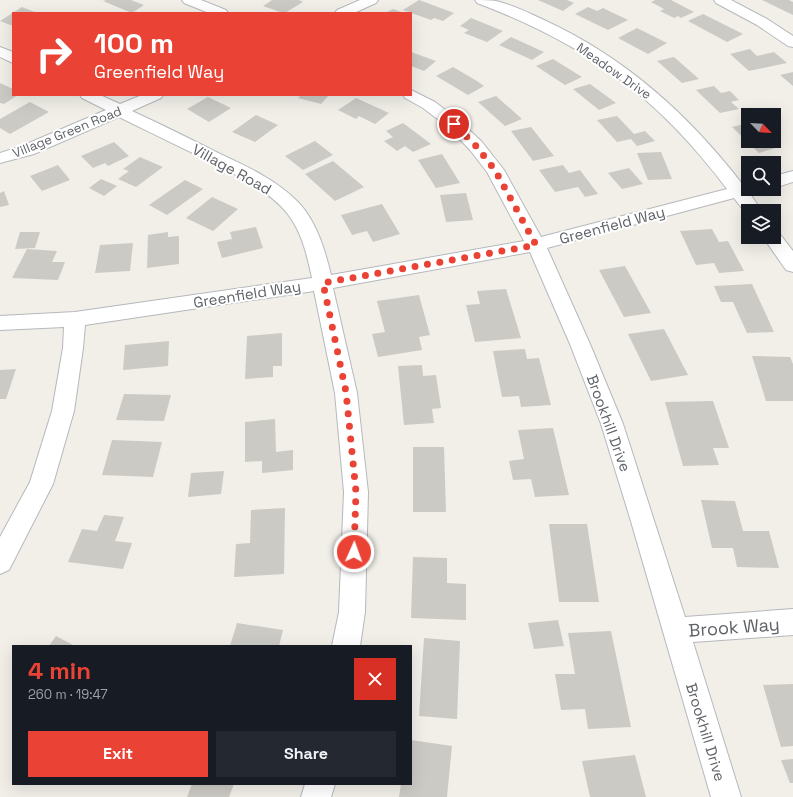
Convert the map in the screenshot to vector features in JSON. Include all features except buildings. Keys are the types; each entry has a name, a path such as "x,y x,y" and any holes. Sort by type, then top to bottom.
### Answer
{"street":[{"path":"189,0 219,12"},
{"path":"344,12 371,0"},
{"name":"Meadow Drive","path":"482,0 542,24 594,53 641,87 682,124 741,188"},
{"path":"721,0 762,22 793,43"},
{"path":"0,51 12,57"},
{"name":"Village Road","path":"90,96 244,172 271,189 293,208 308,231 317,257 346,392 356,492 352,612 346,645"},
{"name":"Village Green Road","path":"0,158 28,150 153,96"},
{"name":"Brookhill Drive","path":"412,96 429,105 454,124 476,146 495,170 536,245 580,344 612,424 726,797"},
{"path":"781,180 793,176"},
{"name":"Greenfield Way","path":"0,323 75,319 323,283 536,245 741,191"},
{"path":"777,244 793,265"},
{"path":"0,562 41,484 62,411 73,348 75,319"},
{"name":"Brook Way","path":"676,631 793,622"},
{"path":"316,797 320,785"}],"route":[{"path":"354,552 356,492 346,392 323,283 536,245 495,170 476,146 454,124"}]}
